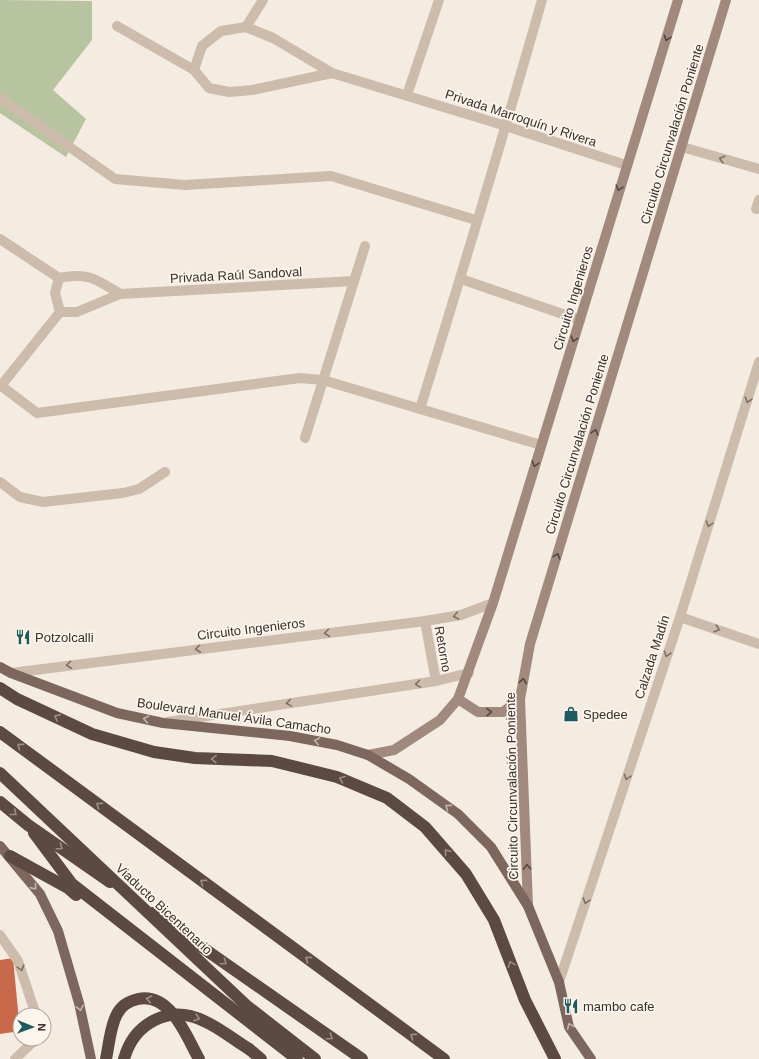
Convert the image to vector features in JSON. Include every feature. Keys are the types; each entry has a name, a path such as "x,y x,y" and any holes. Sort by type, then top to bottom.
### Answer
{"highway":[{"path":"0,688 17,699 92,734 154,752 195,758 272,761 337,777 387,798 425,827 466,874 494,920 525,1000 555,1059"},
{"path":"0,732 444,1059"},
{"name":"Viaducto Bicentenario","path":"0,773 247,1006 315,1059"},
{"path":"0,802 28,824 362,1059"},
{"path":"28,824 72,884 297,1059"},
{"path":"10,856 68,888 287,1059"},
{"path":"106,1059 117,1015 128,1002 142,998 159,1002 166,1007 175,1017 199,1059"},
{"path":"124,1059 128,1046 138,1032 151,1022 176,1015 192,1016 204,1021 261,1059"}],"main road":[{"name":"Circuito Ingenieros","path":"368,755 394,750 440,720 458,699 469,673 493,603 626,165 678,0"},
{"name":"Circuito Circunvalación Poniente","path":"528,906 520,699 530,644 726,0"},
{"name":"Boulevard Manuel Ávila Camacho","path":"0,667 117,713 163,723 290,736 337,745 368,755 409,778 458,814 491,847 528,906 559,982 569,1027 591,1059"},
{"path":"458,699 478,712 503,712 520,699"},
{"path":"0,846 10,856 40,894 58,931 79,1003 91,1059"}],"street":[{"path":"194,70 202,46 221,31 246,27 263,0"},
{"path":"407,95 439,0"},
{"path":"420,409 461,279 476,220 506,126 542,0"},
{"name":"Privada Marroquín y Rivera","path":"117,26 194,70 209,88 229,92 252,90 332,73"},
{"name":"Privada Marroquín y Rivera","path":"246,27 273,38 332,73 407,95 626,165"},
{"path":"0,98 115,179 185,185 331,176 476,220"},
{"path":"682,147 759,169"},
{"path":"0,239 59,278 78,274 98,280 120,294"},
{"path":"305,438 365,246"},
{"path":"59,278 55,293 60,312 0,386 37,413 300,378 323,380 541,445"},
{"path":"461,279 580,320"},
{"name":"Privada Raúl Sandoval","path":"60,312 77,312 120,294 354,281"},
{"name":"Calzada Madín","path":"559,982 680,617 759,362"},
{"path":"0,482 20,497 43,502 123,494 139,489 165,472"},
{"name":"Circuito Ingenieros","path":"11,672 426,621 461,615 493,603"},
{"path":"680,617 759,644"},
{"name":"Retorno","path":"426,621 436,681"},
{"path":"163,723 436,681 469,673"},
{"path":"0,935 18,961 33,1007"},
{"path":"15,1059 28,1047"}],"green space":[{"path":"0,0 92,1 92,40 53,90 86,119 66,157 0,113"}],"building":[{"path":"13,958 18,1007 12,1007 12,1032 0,1034 0,960"}],"place":[{"name":"Potzolcalli","path":"23,637"},
{"name":"Spedee","path":"571,714"},
{"name":"mambo cafe","path":"571,1006"}]}
